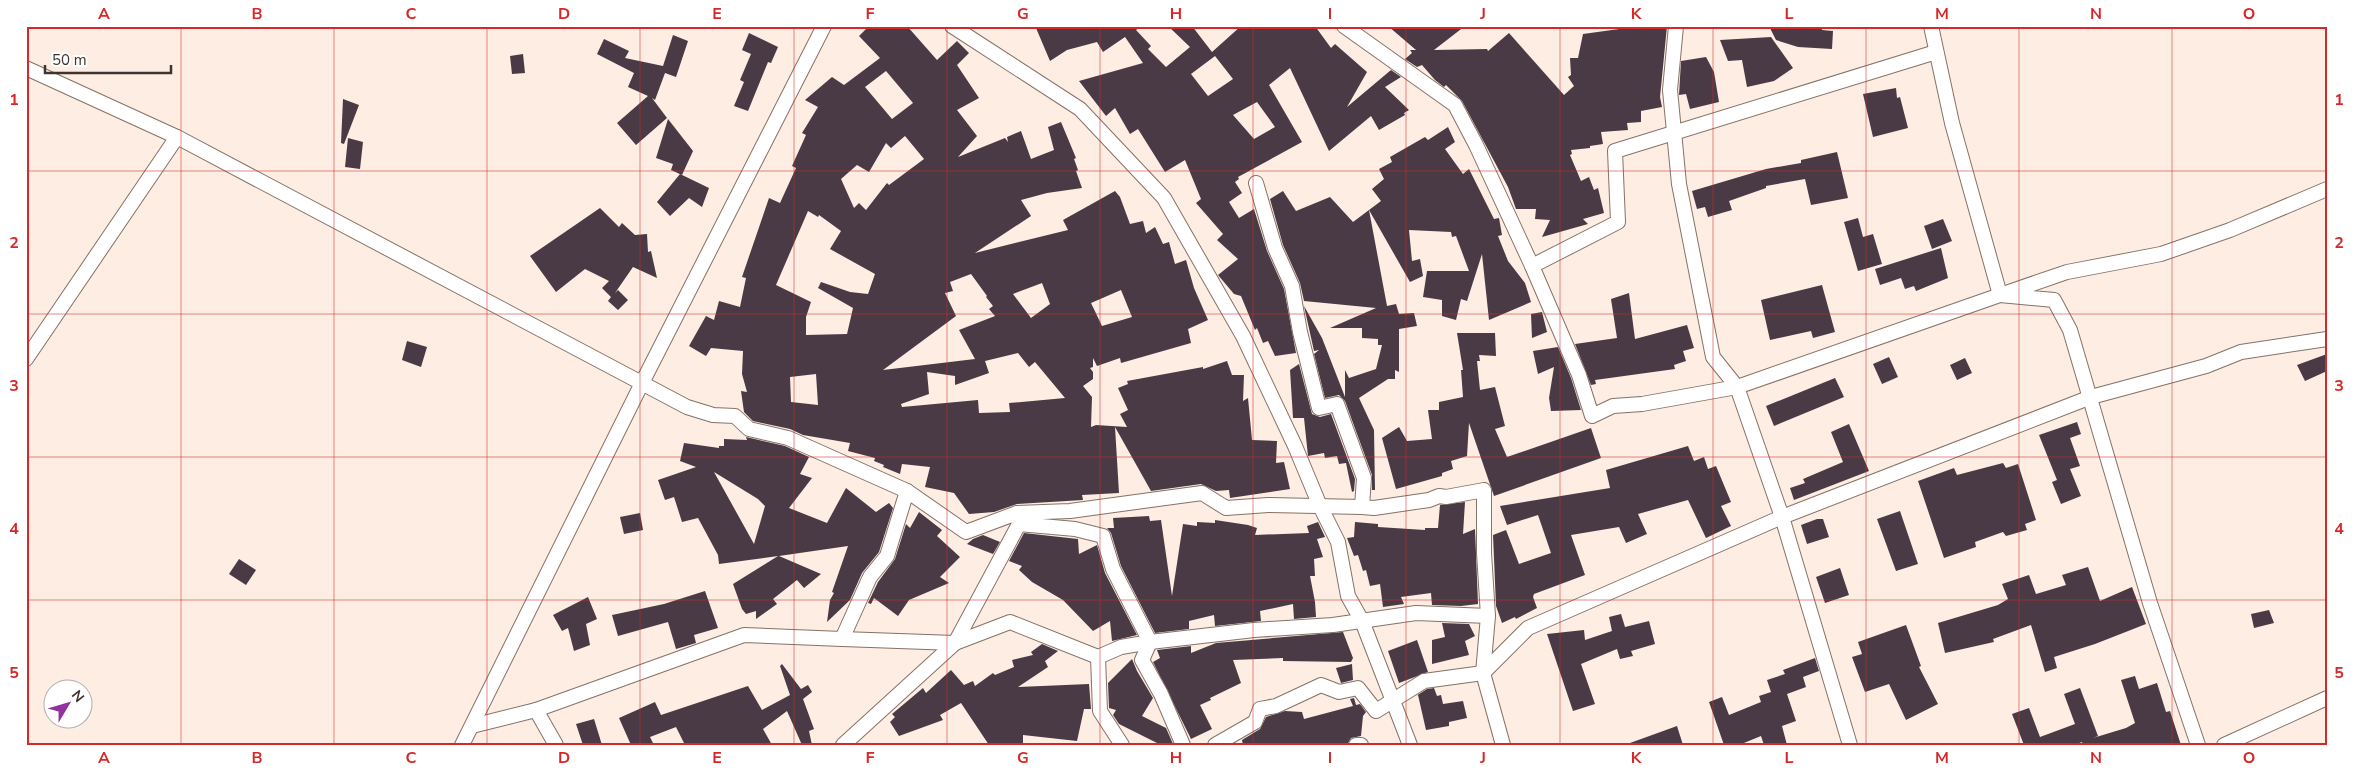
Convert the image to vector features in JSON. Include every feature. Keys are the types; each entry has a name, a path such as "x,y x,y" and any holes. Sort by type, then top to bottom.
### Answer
{"street":[{"path":"462,745 642,383 824,26"},
{"path":"952,26 1080,108 1164,198 1243,336 1295,446 1320,506 1338,542 1348,596 1362,621 1410,745"},
{"path":"1344,26 1456,106 1532,266 1579,375 1592,416 1613,406 1642,404 1737,387 2067,272 2160,254 2230,230 2327,189"},
{"path":"1676,26 1670,90 1679,184 1713,357 1737,387 1782,517 1850,745"},
{"path":"1931,26 1952,123 2000,295"},
{"path":"1532,266 1618,222 1615,151 1936,52"},
{"path":"26,68 177,136 687,407 713,415 735,416 749,429 788,438 907,491 966,532 1018,519 1202,493 1226,508 1268,505 1374,508 1484,490 1484,553 1488,616 1482,673 1503,745"},
{"path":"26,359 177,136"},
{"path":"1256,183 1275,248 1292,286 1300,332 1319,408 1338,404 1364,478 1362,507"},
{"path":"2000,295 2054,300 2070,330 2091,396 2150,603 2198,745"},
{"path":"1215,745 1255,722 1260,709 1276,706 1321,685 1339,692 1358,688 1376,711 1424,681 1482,673 1528,628 1782,517 2091,396 2206,366 2241,352 2327,339"},
{"path":"842,638 870,577 887,556 907,491"},
{"path":"1018,519 1103,536 1113,569 1150,642"},
{"path":"956,643 1018,519"},
{"path":"843,745 956,643 1010,622 1098,657 1121,647 1150,642 1362,621 1416,613 1488,616"},
{"path":"472,726 536,710 744,635 956,643"},
{"path":"1150,642 1142,660 1161,694 1183,745"},
{"path":"1098,657 1100,711 1122,745"},
{"path":"2224,745 2327,698"},
{"path":"536,710 556,745"},
{"path":"1356,745 1361,745"}],"building":[{"path":"869,26 907,26 937,60 957,41 969,53 957,65 979,98 957,110 977,136 958,157 1005,138 1008,142 1007,137 1021,131 1031,159 1054,150 1048,127 1061,122 1076,158 1074,159 1078,170 1076,171 1082,188 1047,193 1021,200 1031,216 975,253 1068,230 1063,220 1115,191 1120,197 1130,224 1143,221 1146,233 1155,227 1163,244 1169,242 1175,264 1186,260 1194,288 1208,320 1188,329 1191,343 1121,363 1120,358 1097,366 1093,358 1093,367 1090,368 1093,372 1093,379 1083,386 1092,397 1091,427 1096,425 1127,427 1120,414 1128,410 1118,388 1128,384 1127,381 1203,367 1203,369 1227,361 1232,375 1244,375 1243,401 1248,398 1252,440 1277,441 1276,463 1284,462 1290,489 1230,498 1229,490 1216,491 1201,484 1151,491 1115,427 1119,493 1082,495 1083,500 1017,504 994,512 969,514 954,493 925,487 930,467 902,464 900,474 883,467 884,465 874,461 875,458 848,451 850,443 803,435 790,429 753,421 744,412 741,391 747,392 742,374 743,351 711,348 706,356 689,346 706,316 714,320 719,301 740,307 746,278 742,277 769,198 780,203 796,168 792,166 806,135 802,133 818,107 805,100 832,77 844,85 880,58 859,36","holes":["886,71 913,103 892,119 865,87","905,136 924,159 889,185 887,183 866,210 859,203 854,208 841,179 857,165 869,172 886,143 891,148","808,211 818,217 819,215 841,231 830,249 875,274 868,294 850,292 821,282 818,288 853,308 847,334 806,335 806,317 811,302 776,285","971,274 993,306 989,309 995,316 959,330 975,359 883,370 956,316 945,293 953,291 950,282","1042,283 1050,304 1031,318 1013,294","1121,290 1132,317 1102,326 1091,303","1018,353 1029,367 1035,362 1065,398 1009,403 1010,412 979,413 978,400 902,407 901,404 929,394 927,372 955,376 955,385 989,373 985,361","816,374 818,405 791,402 790,377"]},
{"path":"1065,26 1142,26 1136,30 1151,46 1148,49 1166,67 1190,47 1168,26 1192,26 1212,52 1241,26 1315,26 1331,48 1335,44 1367,72 1347,107 1391,70 1401,77 1385,87 1409,110 1404,113 1405,115 1379,130 1371,116 1329,151 1290,68 1269,85 1302,142 1238,177 1239,179 1235,182 1242,193 1229,202 1239,218 1254,209 1267,251 1284,289 1296,353 1275,356 1268,341 1263,343 1257,328 1255,330 1241,296 1234,294 1218,275 1238,259 1217,240 1223,234 1196,203 1201,199 1185,160 1165,172 1138,129 1130,134 1115,108 1106,116 1079,81 1143,63 1125,37 1103,52 1097,42 1067,50 1050,61 1036,28 1065,29","holes":["1215,56 1233,79 1208,96 1191,74","1257,102 1275,127 1254,139 1233,115"]},
{"path":"1388,26 1465,26 1434,50 1487,49 1488,51 1509,33 1564,95 1574,86 1568,77 1571,75 1570,58 1578,58 1583,34 1641,26 1667,26 1660,97 1662,107 1641,111 1641,122 1627,123 1628,130 1601,132 1603,144 1590,146 1590,148 1571,150 1572,154 1570,155 1581,181 1589,177 1594,190 1598,188 1604,213 1583,219 1588,224 1542,237 1550,220 1535,219 1536,209 1516,209 1508,187 1462,101 1446,85 1444,87 1435,80 1422,65 1417,67 1405,59 1412,53 1410,50 1416,50"},
{"path":"1769,26 1821,26 1822,30 1833,31 1832,49 1798,47 1776,40"},
{"path":"749,33 778,47 771,63 768,62 748,111 734,106 744,82 740,80 751,54 742,50"},
{"path":"673,35 688,41 676,77 665,73 655,100 652,98 667,118 636,145 617,123 648,96 628,87 634,73 597,54 604,39 629,51 625,58 663,66"},
{"path":"1771,37 1793,68 1774,81 1747,87 1742,60 1728,61 1720,40"},
{"path":"523,54 525,73 512,74 510,56"},
{"path":"1706,57 1714,72 1719,102 1690,109 1686,94 1679,95 1681,61"},
{"path":"1896,88 1897,98 1900,97 1908,128 1873,137 1863,94"},
{"path":"343,99 359,105 344,144 341,143"},
{"path":"668,119 693,151 682,175 671,170 673,164 656,158"},
{"path":"1448,127 1455,142 1445,149 1463,174 1469,169 1494,219 1499,218 1502,235 1498,236 1508,261 1525,283 1531,302 1489,320 1482,254 1467,301 1461,299 1456,320 1442,316 1442,300 1423,297 1427,271 1469,271 1456,236 1452,237 1451,232 1409,230 1412,261 1420,259 1423,276 1410,282 1369,210 1381,201 1372,189 1384,179 1379,169 1392,162 1390,157 1425,137 1428,140"},
{"path":"348,138 363,142 360,169 345,167"},
{"path":"1837,152 1848,198 1811,205 1805,179 1766,186 1766,188 1729,201 1732,210 1708,217 1705,207 1697,209 1692,191 1766,169 1801,163 1801,160"},
{"path":"680,174 709,188 702,207 689,198 670,216 657,202"},
{"path":"1283,191 1296,211 1330,197 1353,222 1369,210 1387,306 1396,304 1399,314 1414,313 1417,326 1399,329 1399,372 1395,370 1395,379 1388,379 1359,398 1374,430 1375,490 1372,490 1372,475 1345,401 1339,395 1325,398 1314,354 1319,350 1314,351 1304,306 1322,338 1345,397 1345,370 1349,378 1376,369 1382,345 1378,345 1378,339 1362,338 1362,328 1330,328 1376,308 1304,301 1300,283 1283,245 1270,199"},
{"path":"600,208 619,227 622,223 635,235 647,234 648,252 651,251 657,278 633,267 615,293 618,290 628,300 618,310 608,301 611,297 602,288 609,281 585,269 556,292 530,256"},
{"path":"1858,218 1863,237 1873,234 1882,264 1858,271 1844,222"},
{"path":"1943,219 1952,241 1932,249 1924,226"},
{"path":"1941,248 1948,278 1916,291 1914,286 1905,289 1901,278 1880,285 1875,269"},
{"path":"1822,285 1835,332 1813,338 1811,331 1770,340 1761,300"},
{"path":"1629,293 1635,339 1687,325 1694,348 1683,351 1686,361 1674,365 1675,369 1595,380 1596,384 1591,385 1575,344 1617,338 1611,299"},
{"path":"1542,312 1547,332 1532,338 1531,314"},
{"path":"1457,333 1495,333 1496,356 1479,355 1480,361 1477,361 1480,390 1495,387 1505,426 1495,429 1507,457 1591,428 1601,458 1494,496 1469,423 1467,456 1451,461 1453,469 1442,473 1442,476 1396,489 1382,438 1399,427 1407,441 1432,439 1428,410 1439,410 1439,402 1463,397 1461,370 1463,370"},
{"path":"407,341 427,347 421,367 402,360"},
{"path":"1558,347 1571,378 1581,410 1551,411 1549,398 1554,367 1538,374 1533,351"},
{"path":"2327,354 2327,371 2305,381 2297,365"},
{"path":"1889,357 1898,377 1882,384 1873,364"},
{"path":"1965,358 1972,373 1957,380 1950,365"},
{"path":"1299,364 1312,414 1320,417 1331,414 1355,479 1354,491 1352,492 1346,463 1339,464 1337,456 1325,458 1324,453 1308,456 1304,418 1293,418 1290,370"},
{"path":"1835,378 1844,397 1774,426 1766,406"},
{"path":"2077,422 2081,434 2070,438 2080,466 2070,469 2081,496 2061,504 2052,482 2057,480 2039,435"},
{"path":"1849,424 1869,471 1794,500 1790,488 1805,483 1803,479 1843,462 1831,432"},
{"path":"746,437 785,446 809,457 800,474 812,478 789,508 827,523 846,488 876,512 889,503 893,508 879,552 862,573 850,600 827,622 830,600 834,593 832,592 848,546 779,556 821,574 804,588 797,580 773,599 777,604 756,619 756,611 746,614 742,609 733,584 778,556 719,564 718,555 698,518 682,522 674,497 665,500 658,480 696,467 680,461 684,443 719,448 719,446 724,446 724,439 747,440","holes":["714,472 758,499 765,506 754,544"]},
{"path":"1688,446 1694,461 1704,457 1708,469 1716,466 1731,502 1721,506 1731,526 1706,538 1688,500 1638,514 1647,534 1626,543 1619,527 1571,535 1585,575 1534,594 1533,597 1537,608 1516,619 1515,617 1502,623 1496,606 1493,535 1506,530 1519,564 1551,553 1538,515 1507,525 1500,506 1610,488 1606,470"},
{"path":"2003,463 2006,468 2018,464 2036,520 2025,524 2027,530 2006,536 2003,532 1975,542 1976,547 1944,558 1918,481 1954,468 1957,475"},
{"path":"1465,502 1463,534 1475,529 1478,604 1461,606 1432,605 1431,593 1401,597 1404,604 1383,607 1380,584 1370,586 1366,570 1363,571 1358,555 1354,556 1347,538 1354,537 1355,522 1378,524 1378,527 1425,530 1425,528 1438,528 1440,505"},
{"path":"1900,511 1918,564 1896,571 1877,519"},
{"path":"919,512 942,530 937,536 960,557 940,577 949,583 909,600 898,616 874,598 871,604 868,603 878,582 895,559 906,524 910,528"},
{"path":"640,513 643,530 624,534 620,517"},
{"path":"1149,516 1150,521 1161,520 1172,596 1183,524 1197,526 1197,522 1215,523 1215,520 1248,525 1257,528 1255,535 1309,533 1307,526 1318,522 1325,537 1317,539 1323,557 1314,559 1315,576 1310,576 1316,617 1294,619 1293,604 1260,611 1261,621 1215,626 1214,615 1189,621 1189,629 1155,633 1121,566 1111,533 1107,528 1114,528 1113,518"},
{"path":"1817,519 1823,519 1829,537 1807,544 1801,525"},
{"path":"1024,533 1078,539 1079,554 1097,545 1105,573 1137,635 1112,641 1110,621 1093,631 1063,600 1032,582 1019,570 1022,566 1009,561"},
{"path":"983,535 1000,542 993,554 967,544"},
{"path":"239,559 256,570 246,585 229,574"},
{"path":"2088,567 2100,601 2132,587 2146,624 2095,644 2054,657 2057,668 2045,672 2031,625 1993,639 1994,642 1945,653 1938,623 1998,605 2008,599 2002,584 2029,575 2036,594 2066,585 2062,575"},
{"path":"1840,568 1849,595 1825,603 1816,577"},
{"path":"705,591 718,628 694,635 696,643 676,649 668,622 618,636 612,615 664,604"},
{"path":"588,597 597,619 586,624 590,645 574,651 568,628 562,631 553,615"},
{"path":"2269,610 2274,623 2254,628 2251,614"},
{"path":"1621,614 1625,627 1649,621 1655,644 1631,651 1633,656 1620,659 1617,649 1581,664 1595,704 1573,711 1547,634 1584,630 1585,640 1612,631 1609,617"},
{"path":"1442,623 1469,624 1475,636 1465,641 1469,655 1432,664 1432,640 1445,637"},
{"path":"1906,625 1921,666 1919,667 1938,704 1906,720 1889,684 1865,692 1852,657 1862,654 1858,642"},
{"path":"1343,632 1353,658 1351,662 1283,661 1283,658 1233,660 1241,683 1200,705 1212,729 1191,739 1153,662 1160,658 1157,650 1191,646 1191,653 1216,643"},
{"path":"1417,640 1428,672 1399,683 1388,651"},
{"path":"1042,644 1058,651 1045,661 1048,667 1018,687 1089,684 1091,709 1084,709 1077,741 1023,735 1023,745 989,745 961,703 940,715 943,720 899,736 890,722 895,717 892,714 923,688 926,693 951,670 964,685 973,681 975,686 993,673 995,675 1014,667 1012,660 1033,655 1031,652"},
{"path":"1815,658 1819,671 1803,677 1806,687 1787,694 1796,721 1782,726 1787,745 1764,745 1761,736 1739,745 1724,745 1709,702 1722,697 1729,715 1761,702 1759,696 1771,692 1767,680 1785,674 1783,670"},
{"path":"1132,659 1153,698 1142,716 1166,728 1173,744 1161,745 1119,724 1113,715 1116,710 1109,708 1108,683"},
{"path":"782,664 801,689 808,685 812,692 803,699 814,729 809,731 812,745 802,745 787,711 763,729 772,745 685,745 676,727 650,737 654,745 631,745 619,718 655,702 661,715 748,686 762,710 790,695 780,666"},
{"path":"1352,664 1353,680 1341,683 1336,668"},
{"path":"2135,676 2139,689 2157,683 2166,712 2170,711 2181,745 2083,745 2082,742 2074,745 2024,745 2012,714 2029,708 2040,737 2075,724 2064,694 2080,688 2098,736 2093,738 2126,728 2135,723 2121,680"},
{"path":"1434,688 1437,696 1441,695 1443,704 1463,701 1467,718 1449,722 1449,726 1426,730 1418,695 1416,696 1427,689"},
{"path":"1354,698 1356,705 1360,704 1366,712 1363,716 1361,736 1351,738 1347,745 1243,745 1242,740 1260,729 1266,717 1285,711 1302,712 1304,719 1353,706 1350,699"},
{"path":"594,719 602,745 583,745 576,724"},
{"path":"1677,726 1683,745 1630,745 1630,743"}]}
